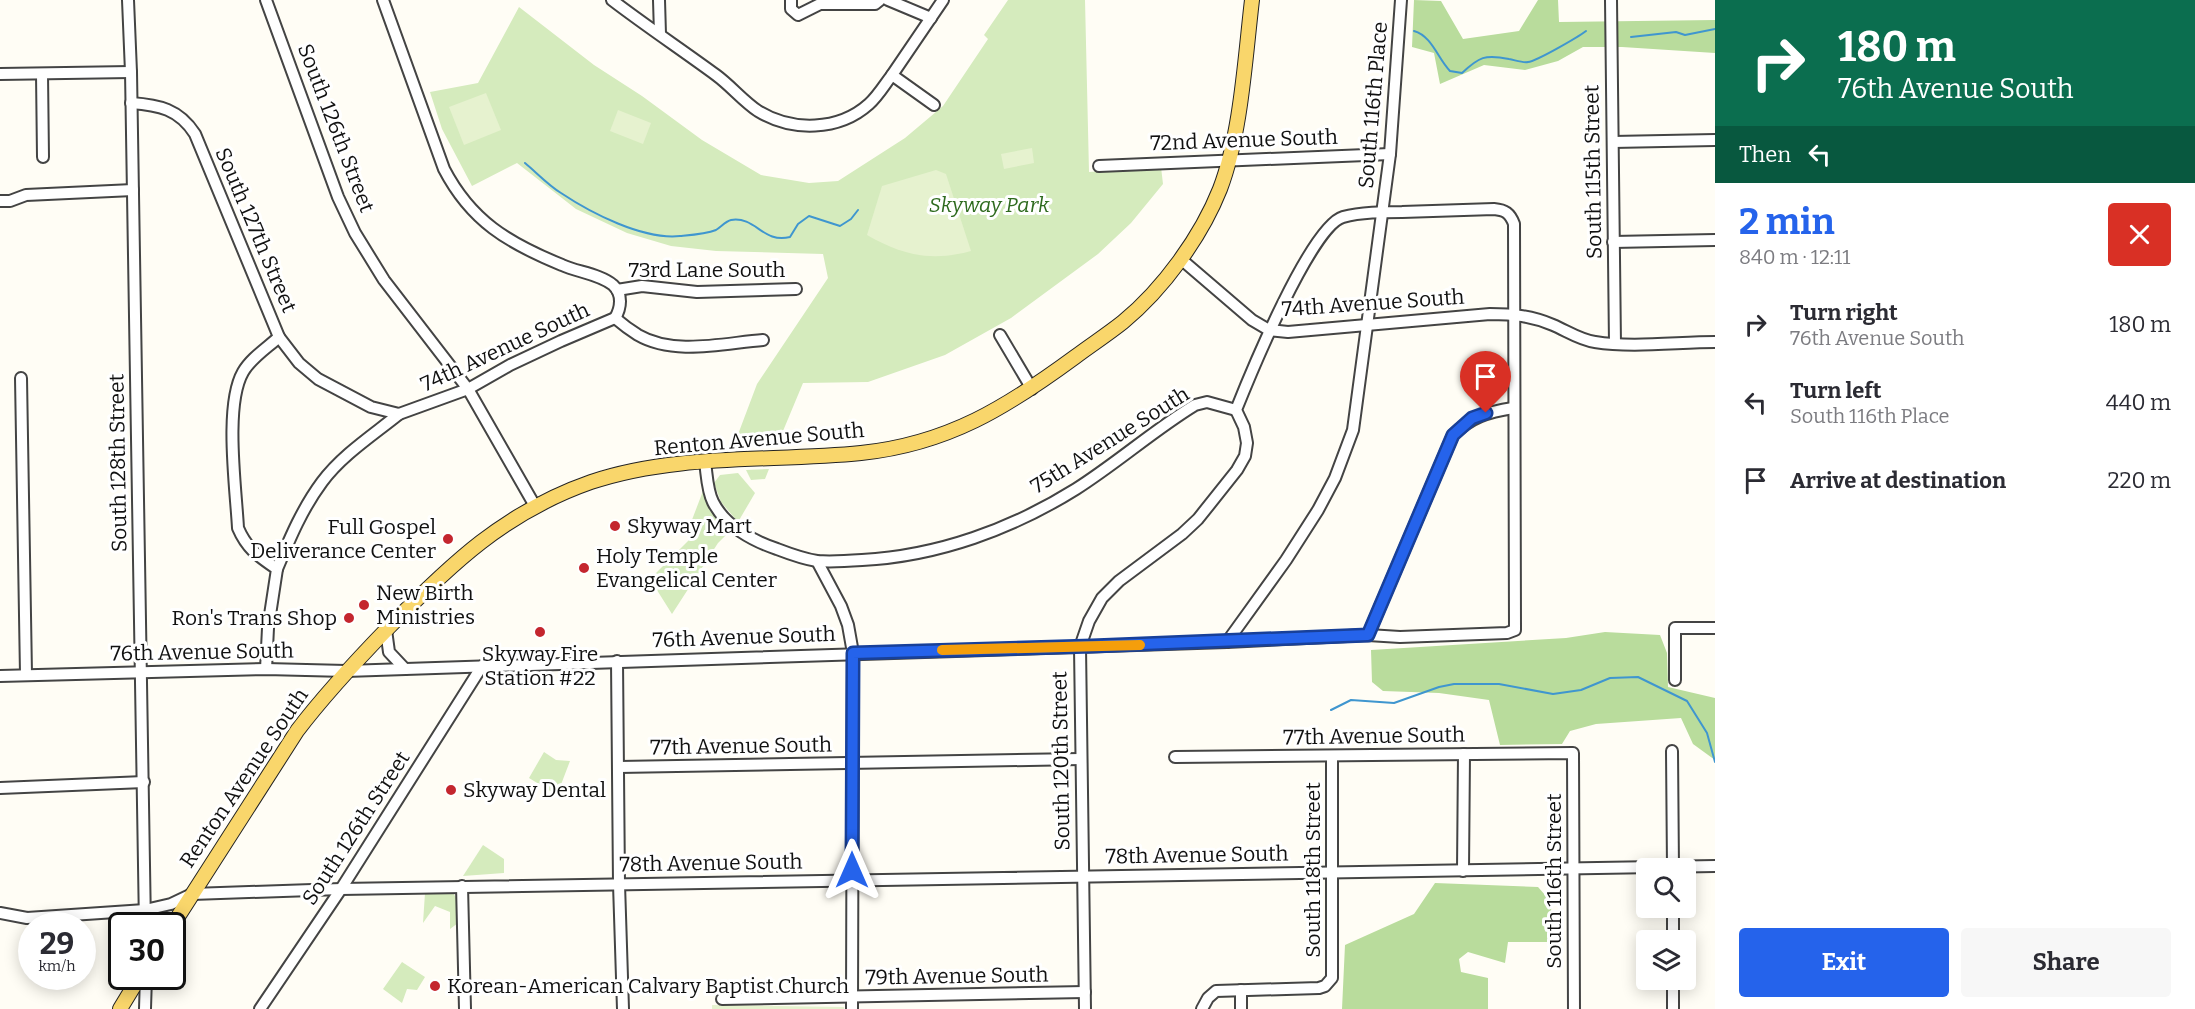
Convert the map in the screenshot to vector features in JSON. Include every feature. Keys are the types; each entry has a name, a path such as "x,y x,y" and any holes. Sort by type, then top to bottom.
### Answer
{"main road":[{"name":"Renton Avenue South","path":"181,912 297,731 346,671 425,590 465,553 496,530 535,506 593,482 655,467 861,453 907,445 968,425 1032,389 1126,320 1182,260 1220,189 1229,160 1242,87 1252,0"},
{"path":"120,1009 132,990"}],"street":[{"name":"South 128th Street","path":"128,0 145,910"},
{"name":"South 126th Street","path":"267,0 338,197 355,233 384,280 468,389 535,506"},
{"path":"382,0 444,169 456,192 483,221 508,239 562,265 607,281 617,290"},
{"path":"612,0 727,83 757,110 775,120 811,126 845,120 870,103 943,0"},
{"path":"659,0 660,34"},
{"path":"791,0 791,9 798,15 820,4 876,4 880,0"},
{"path":"888,0 931,18"},
{"name":"South 116th Place","path":"1227,642 1286,560 1318,510 1335,478 1353,430 1390,154 1401,0"},
{"name":"South 115th Street","path":"1611,0 1615,344"},
{"path":"0,74 131,72"},
{"path":"42,74 43,157"},
{"path":"892,75 934,105"},
{"name":"South 127th Street","path":"131,104 155,105 171,111 184,120 195,134 279,337 255,358 243,373 237,388 232,419 238,528 244,542 257,556 277,569"},
{"path":"1613,142 1715,140"},
{"name":"72nd Avenue South","path":"1099,166 1390,154"},
{"path":"0,201 10,201 26,195 133,190"},
{"path":"1236,410 1269,330 1319,238 1333,222 1343,217 1383,212 1494,209 1506,211 1511,216 1514,224 1513,408 1472,418 1453,435 1368,635"},
{"path":"1614,242 1715,240"},
{"name":"74th Avenue South","path":"1182,260 1252,320 1269,330 1288,332 1490,314 1513,314 1554,325 1582,339 1615,344 1715,342"},
{"name":"73rd Lane South","path":"617,290 642,286 697,292 796,289"},
{"name":"74th Avenue South","path":"399,414 468,389 551,345 615,318 620,304 617,290"},
{"path":"615,318 639,335 654,342 671,345 692,347 763,339"},
{"path":"1000,335 1032,389"},
{"path":"279,337 299,363 318,380 371,408 399,414"},
{"path":"21,378 26,674"},
{"name":"75th Avenue South","path":"705,462 712,501 736,528 765,545 817,561 887,559 924,553 1012,524 1076,489 1195,405 1207,402 1236,410"},
{"name":"76th Avenue South","path":"0,676 266,669 346,671 1227,642 1368,635 1400,637 1507,633 1515,630 1513,408"},
{"name":"South 120th Street","path":"1085,1009 1080,647 1095,608 1102,598 1119,581 1182,534 1198,519 1237,470 1245,456 1247,443 1244,427 1236,410"},
{"path":"266,669 268,628 277,569 295,524 323,481 399,414"},
{"path":"817,561 841,606 848,624 853,653 852,1004"},
{"path":"1675,680 1675,628 1715,628"},
{"path":"386,630 389,652 405,669"},
{"path":"617,661 619,884 623,1009"},
{"name":"South 126th Street","path":"260,1009 341,889 482,666"},
{"path":"1672,751 1673,858"},
{"name":"77th Avenue South","path":"1175,757 1573,753"},
{"name":"South 116th Street","path":"1573,753 1574,1009"},
{"path":"1463,871 1464,754"},
{"name":"South 118th Street","path":"1241,990 1319,988 1328,983 1333,974 1332,756"},
{"name":"77th Avenue South","path":"619,767 1081,759"},
{"path":"0,788 144,782"},
{"name":"78th Avenue South","path":"1696,866 1715,866"},
{"name":"78th Avenue South","path":"0,913 27,918 145,910 171,904 192,894 341,889 1636,867"},
{"path":"462,886 465,1009"},
{"path":"145,1009 146,990"},
{"path":"1203,1009 1212,993 1226,990 1241,990 1241,1009"},
{"path":"1673,990 1673,1009"},
{"name":"79th Avenue South","path":"722,999 852,1004 1085,992"}],"green space":[{"name":"Skyway Park","path":"1008,0 1085,0 1089,172 1161,167 1163,184 1131,223 1098,254 1011,318 945,355 868,382 803,383 778,443 734,445 757,384 828,278 823,254 716,251 671,246 627,233 576,209 517,163 472,186 442,129 430,92 478,83 519,7 594,65 642,96 702,140 761,175 809,183 838,181 905,138 943,106 988,39 984,35"},
{"path":"1414,0 1441,1 1463,39 1519,31 1538,0 1558,0 1559,22 1715,20 1715,53 1583,47 1558,61 1525,70 1484,65 1440,84 1434,53 1412,47"},
{"path":"486,93 501,130 464,145 449,107"},
{"path":"618,110 651,123 643,144 610,131"},
{"path":"1032,148 1034,163 1004,169 1001,154"},
{"path":"936,170 946,174 971,251 943,256 917,255 892,247 867,235 882,186"},
{"path":"769,469 765,479 751,480 746,470"},
{"path":"738,473 755,493 738,522 721,502 714,483 720,475"},
{"path":"703,491 713,514 729,532 718,543 672,614 650,579 693,536 690,525"},
{"path":"1605,632 1660,635 1667,653 1668,687 1715,698 1715,760 1693,744 1681,718 1596,724 1570,731 1562,744 1500,745 1489,700 1439,693 1383,691 1372,682 1371,650 1566,638"},
{"path":"544,752 556,760 570,761 557,795 529,778"},
{"path":"483,845 504,859 504,873 463,876"},
{"path":"1435,883 1538,887 1552,903 1547,942 1508,942 1505,963 1468,952 1459,959 1461,972 1488,978 1488,1009 1342,1009 1345,945 1414,914"},
{"path":"425,893 453,893 457,899 458,923 450,929 450,912 435,906 423,923"},
{"path":"402,962 425,977 417,990 407,989 402,1003 383,989"},
{"path":"712,1005 844,1007 844,1009 712,1009"}],"waterway":[{"path":"1631,37 1676,32 1685,35 1715,29"},
{"path":"1414,31 1426,38 1450,71 1462,73 1473,63 1488,57 1523,62 1533,61 1586,31"},
{"path":"525,163 556,190 587,209 650,234 665,236 698,234 716,230 731,220 740,220 773,237 790,237 798,224 809,216 840,226 851,219 858,210"},
{"path":"1331,710 1351,700 1394,703 1454,684 1499,684 1553,694 1581,690 1610,678 1638,677 1687,701 1707,733 1715,762"}],"slow traffic":[{"path":"942,650 1140,645"}],"place":[{"name":"Skyway Mart","path":"615,526"},
{"name":"Full Gospel Deliverance Center","path":"448,539"},
{"name":"Holy Temple Evangelical Center","path":"584,568"},
{"name":"New Birth Ministries","path":"364,605"},
{"name":"Ron's Trans Shop","path":"349,618"},
{"name":"Skyway Fire Station #22","path":"540,632"},
{"name":"Skyway Dental","path":"451,790"},
{"name":"Korean-American Calvary Baptist Church","path":"435,986"}],"route":[{"path":"852,870 853,653 1227,642 1368,635 1453,435 1472,418 1486,413"}]}
